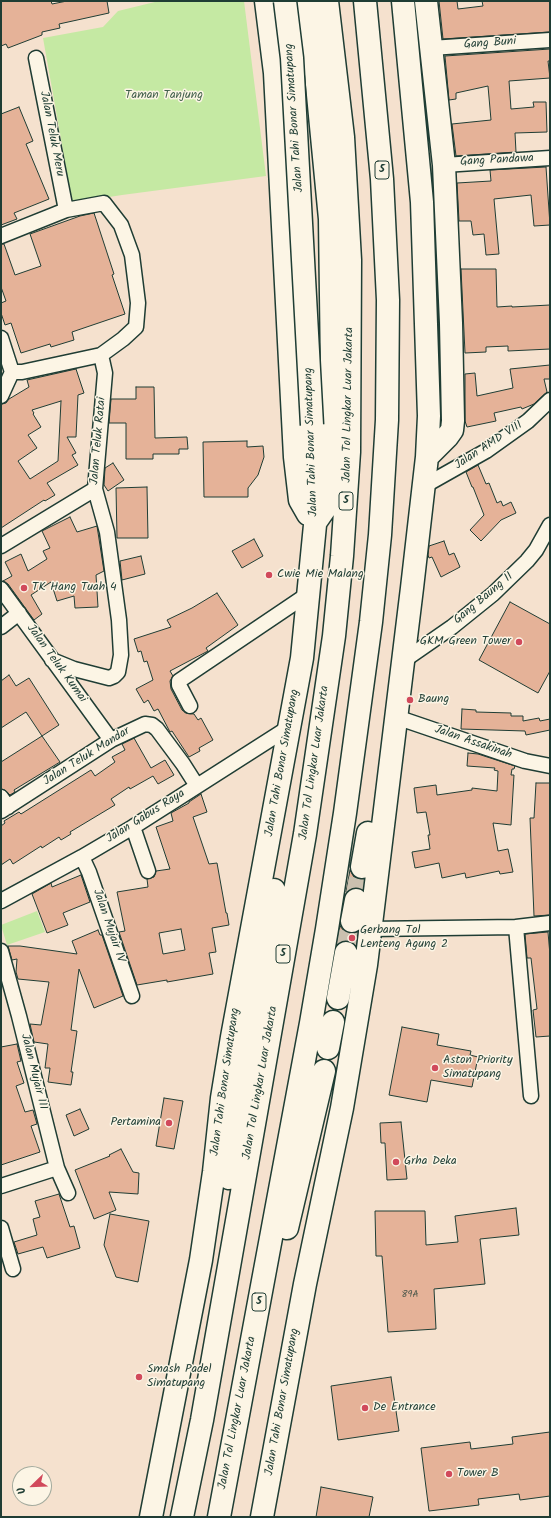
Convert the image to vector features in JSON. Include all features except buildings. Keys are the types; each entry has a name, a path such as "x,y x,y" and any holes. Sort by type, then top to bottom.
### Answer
{"highway":[{"path":"266,1 275,73 295,457 300,500 315,525 326,508 330,491 333,447 330,219 313,43 306,1"},
{"name":"Jalan Tahi Bonar Simatupang","path":"151,1517 201,1260 214,1172 222,1098 232,1037 302,658 315,525 312,425 292,58 285,1"},
{"path":"275,73 301,1"},
{"name":"Jalan Tol Lingkar Luar Jakarta","path":"182,1517 212,1360 305,834 334,636 342,556 349,452 351,311 348,194 327,1"},
{"name":"Jalan Tol Lingkar Luar Jakarta","path":"219,1517 312,1015 346,805 371,622 380,535 388,420 387,256 382,179 365,1"},
{"path":"393,1 397,32 407,198 413,340 414,477 416,482 424,486"},
{"name":"Jalan Tahi Bonar Simatupang","path":"262,1517 305,1284 342,1108 359,917 396,717 427,457 428,416 422,202 403,1"},
{"path":"425,6 444,165 451,323 453,421 452,430 447,437 427,457"},
{"path":"212,1360 206,1336 206,1328 219,1251 246,1050 306,707 306,671 302,658"},
{"path":"362,867 383,714 402,668"},
{"path":"338,998 346,953"},
{"path":"328,1048 333,1022"},
{"path":"235,1435 245,1426 250,1412 286,1231 324,1071"}],"street":[{"name":"Gang Buni","path":"430,48 550,40"},
{"name":"Jalan Teluk Meru","path":"36,58 66,210"},
{"name":"Gang Pandawa","path":"444,165 550,158"},
{"path":"1,236 66,210 104,203 121,225 132,255 138,303 136,326 123,339 101,355 22,372 12,372"},
{"path":"1,338 12,372 1,396"},
{"name":"Jalan Teluk Ratai","path":"1,546 95,489 104,373 101,355"},
{"name":"Jalan AMD VIII","path":"424,486 486,451 528,421 550,400"},
{"path":"52,660 74,669 109,678 118,672 121,655 119,620 106,532 95,489"},
{"name":"Gang Baung II","path":"402,668 493,594 532,556 550,525"},
{"name":"Jalan Teluk Kumai","path":"1,589 111,740"},
{"path":"190,706 179,685 179,680 308,594"},
{"path":"2,625 19,614"},
{"name":"Jalan Assakinah","path":"396,717 525,761 550,766"},
{"name":"Jalan Teluk Mandar","path":"3,805 111,740 145,724 152,725 157,728 195,782"},
{"name":"Jalan Gabus Raya","path":"1,901 82,857 133,827 195,782 288,728"},
{"path":"133,827 148,871"},
{"name":"Jalan Mujair IV","path":"82,857 89,872 132,996"},
{"path":"359,917 516,927 550,923"},
{"path":"516,927 531,1096"},
{"name":"Jalan Mujair III","path":"1,951 57,1168 68,1193"},
{"path":"1,1186 57,1168"},
{"path":"1,1228 13,1269"}],"green space":[{"name":"Taman Tanjung","path":"159,1 244,1 266,176 71,203 72,201 43,38 103,27 118,11"},
{"path":"37,911 45,932 7,945 1,925"}],"tunnel":[{"path":"356,900 362,867"},
{"path":"346,953 352,921"}],"place":[{"name":"Cwie Mie Malang","path":"269,575"},
{"name":"TK Hang Tuah 4","path":"24,588"},
{"name":"GKM Green Tower","path":"519,642"},
{"name":"Baung","path":"410,700"},
{"name":"Gerbang Tol Lenteng Agung 2","path":"352,938"},
{"name":"Aston Priority Simatupang","path":"435,1068"},
{"name":"Pertamina","path":"169,1123"},
{"name":"Grha Deka","path":"396,1162"},
{"name":"Smash Padel Simatupang","path":"139,1377"},
{"name":"De Entrance","path":"365,1408"},
{"name":"Tower B","path":"449,1474"}]}
